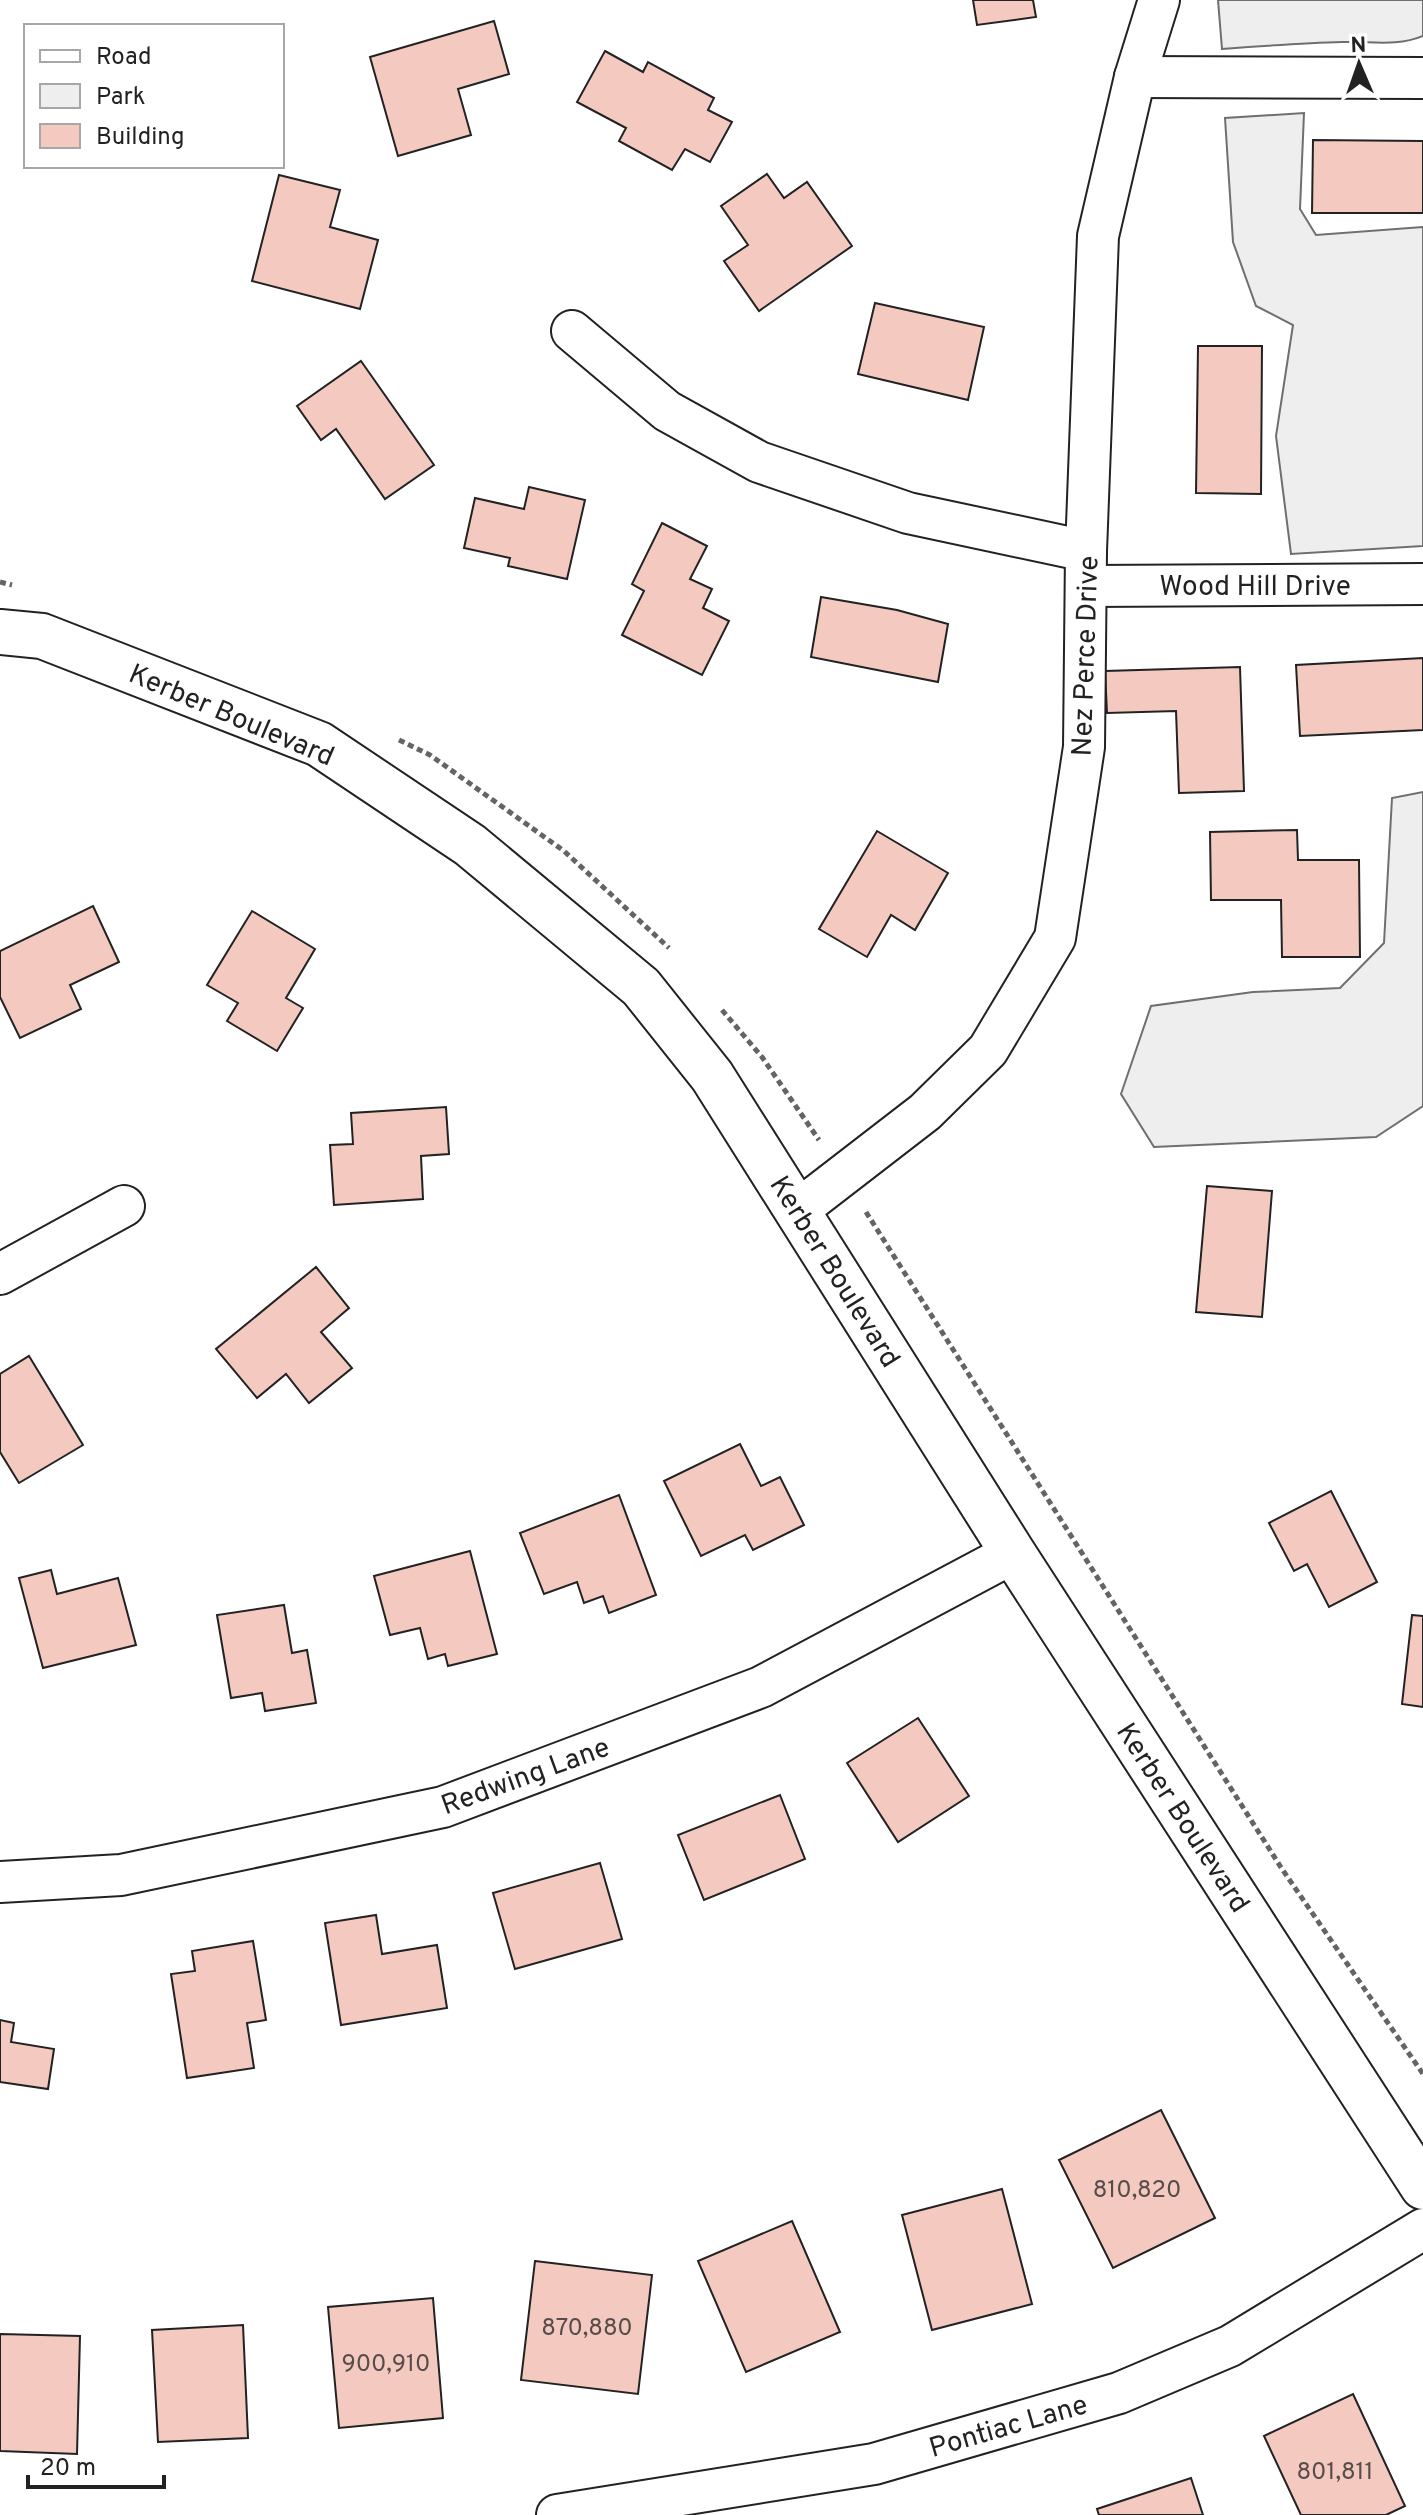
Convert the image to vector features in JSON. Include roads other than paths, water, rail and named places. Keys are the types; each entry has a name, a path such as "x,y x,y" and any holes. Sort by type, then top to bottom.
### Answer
{"street":[{"name":"Nez Perce Drive","path":"798,1210 925,1112 988,1050 1055,938 1084,747 1098,236 1135,77 1159,0"},
{"path":"1135,77 1423,78"},
{"name":"Wood Hill Drive","path":"572,331 667,411 759,462 908,513 1087,568 1423,584"},
{"name":"Kerber Boulevard","path":"0,632 42,636 319,744 470,845 641,987 712,1076 1013,1553 1423,2187"},
{"path":"0,1274 124,1206"},
{"name":"Redwing Lane","path":"0,1882 121,1875 443,1807 761,1687 1013,1553"},
{"name":"Pontiac Lane","path":"557,2515 874,2464 1119,2393 1230,2346 1423,2229"}]}
